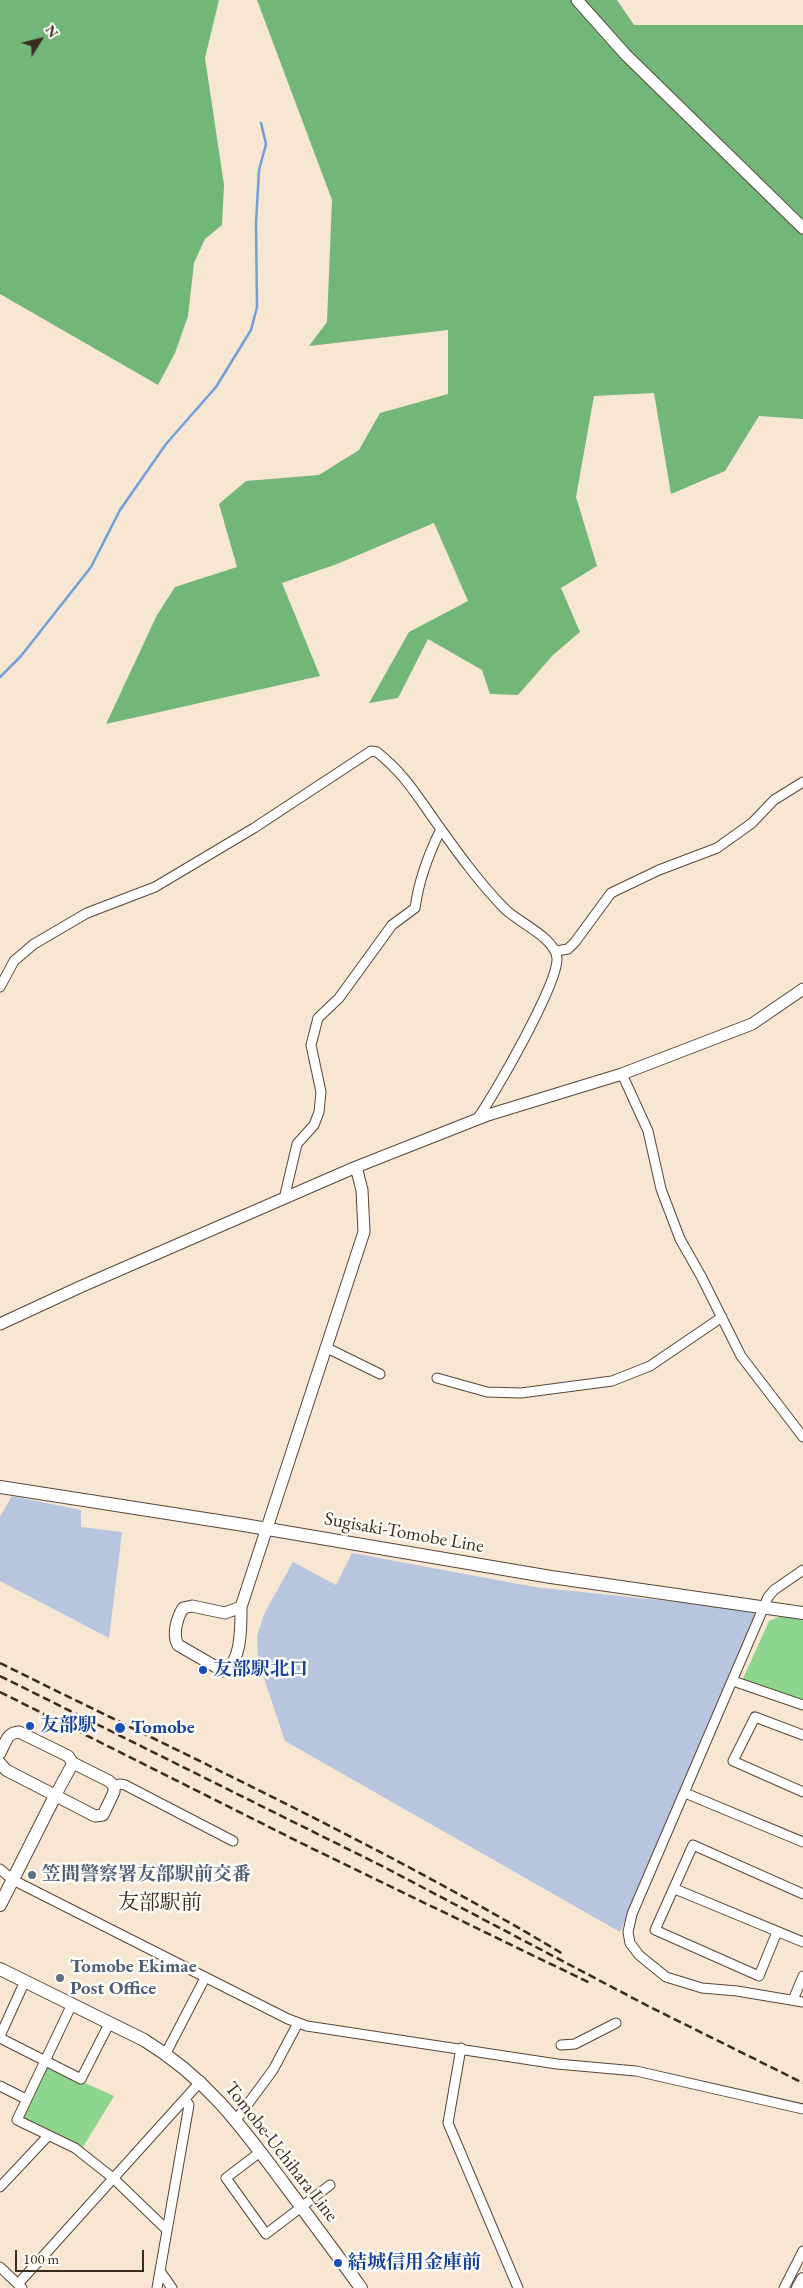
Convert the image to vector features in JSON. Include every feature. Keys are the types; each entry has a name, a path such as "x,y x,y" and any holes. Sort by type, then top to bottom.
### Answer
{"main road":[{"name":"Sugisaki-Tomobe Line","path":"0,1487 551,1577 803,1613"},
{"path":"0,1906 55,1796"},
{"name":"Tomobe-Uchihara Line","path":"0,1969 110,2022 166,2053 200,2081 236,2120 362,2288"},
{"path":"798,2288 803,2279"}],"street":[{"path":"577,0 626,55 803,228"},
{"path":"0,987 14,961 34,944 87,913 155,887 254,828 371,751 377,752 406,779 441,829 507,910 546,940 556,951 558,961 552,983 516,1054 477,1120"},
{"path":"556,951 568,949 575,942 611,894 659,870 717,848 752,823 774,800 803,782"},
{"path":"284,1199 297,1144 314,1125 320,1112 321,1092 311,1045 318,1018 338,998 392,925 415,908 418,885 428,856 441,829"},
{"path":"0,1324 80,1287 356,1167 477,1120 622,1074 752,1024 803,989"},
{"path":"622,1074 648,1131 661,1189 680,1239 741,1356 803,1438"},
{"path":"241,1626 226,1613 192,1606 183,1608 175,1630 175,1640 178,1645 223,1671 232,1666 241,1626 241,1607 364,1232 362,1190 356,1167"},
{"path":"437,1378 487,1392 521,1393 612,1381 650,1366 722,1317"},
{"path":"327,1348 380,1374"},
{"path":"803,1570 774,1590 768,1598 632,1914 628,1932 630,1943 639,1955 666,1977 702,1988 737,1991 803,2002"},
{"path":"226,1613 241,1607"},
{"path":"733,1681 803,1705"},
{"path":"803,1735 755,1717 733,1761 803,1792"},
{"path":"0,1753 8,1737 16,1732 20,1732 68,1756 73,1762 109,1781 114,1786 114,1792 102,1815 99,1817 6,1770 0,1763"},
{"path":"55,1796 73,1762"},
{"path":"114,1786 125,1785 233,1841"},
{"path":"685,1793 803,1842"},
{"path":"777,1932 759,1976 656,1930 693,1845 803,1894"},
{"path":"0,1869 13,1880 204,1978 307,2026 558,2064 636,2071 803,2109"},
{"path":"675,1889 803,1942"},
{"path":"793,2000 803,1976"},
{"path":"166,2053 204,1978"},
{"path":"25,1981 0,2037 81,2079 110,2022"},
{"path":"72,2004 17,2120 75,2148 113,2178 167,2230"},
{"path":"236,2120 273,2070 298,2023"},
{"path":"561,2045 575,2044 616,2023"},
{"path":"461,2048 448,2123 518,2288"},
{"path":"0,2267 20,2286 200,2081"},
{"path":"0,2086 26,2099"},
{"path":"157,2288 189,2105 185,2099"},
{"path":"0,2188 48,2136"},
{"path":"260,2152 226,2178 266,2234 330,2185"},
{"path":"784,2288 803,2251"},
{"path":"160,2271 172,2288"}],"shaded area":[{"path":"12,1496 81,1510 81,1527 122,1532 109,1638 0,1581 0,1517"},
{"path":"352,1553 535,1587 753,1610 757,1619 620,1932 285,1741 258,1660 257,1636 264,1614 293,1562 336,1585"}],"green space":[{"path":"0,0 219,0 205,58 224,185 222,225 205,239 194,263 188,316 175,353 158,385 0,294"},
{"path":"257,0 617,0 634,25 803,25 803,419 759,416 725,471 671,494 654,393 594,396 576,497 597,566 561,588 580,632 553,655 518,695 490,694 482,670 428,639 398,698 369,703 409,632 468,601 434,523 337,564 282,583 320,676 106,724 157,615 175,587 237,567 219,504 246,481 319,475 359,450 380,413 448,394 448,330 309,346 327,322 332,200"},
{"path":"784,1615 803,1618 803,1704 741,1683 769,1621"},
{"path":"47,2066 114,2096 83,2147 23,2118"}],"waterway":[{"path":"0,677 21,656 91,567 120,510 166,444 216,387 251,330 257,307 256,223 259,170 266,144 261,123"}],"railway":[{"path":"0,1663 355,1839 494,1914 563,1954"},
{"path":"0,1676 382,1866 648,2006 803,2083"},
{"path":"0,1692 309,1847 590,1983"}],"place":[{"name":"友部駅北口","path":"203,1670"},
{"name":"友部駅","path":"30,1726"},
{"name":"Tomobe","path":"120,1728"},
{"name":"笠間警察署友部駅前交番","path":"32,1875"},
{"name":"Tomobe Ekimae Post Office","path":"60,1978"},
{"name":"結城信用金庫前","path":"338,2263"}],"district":[{"name":"友部駅前","path":"160,1903"}]}
